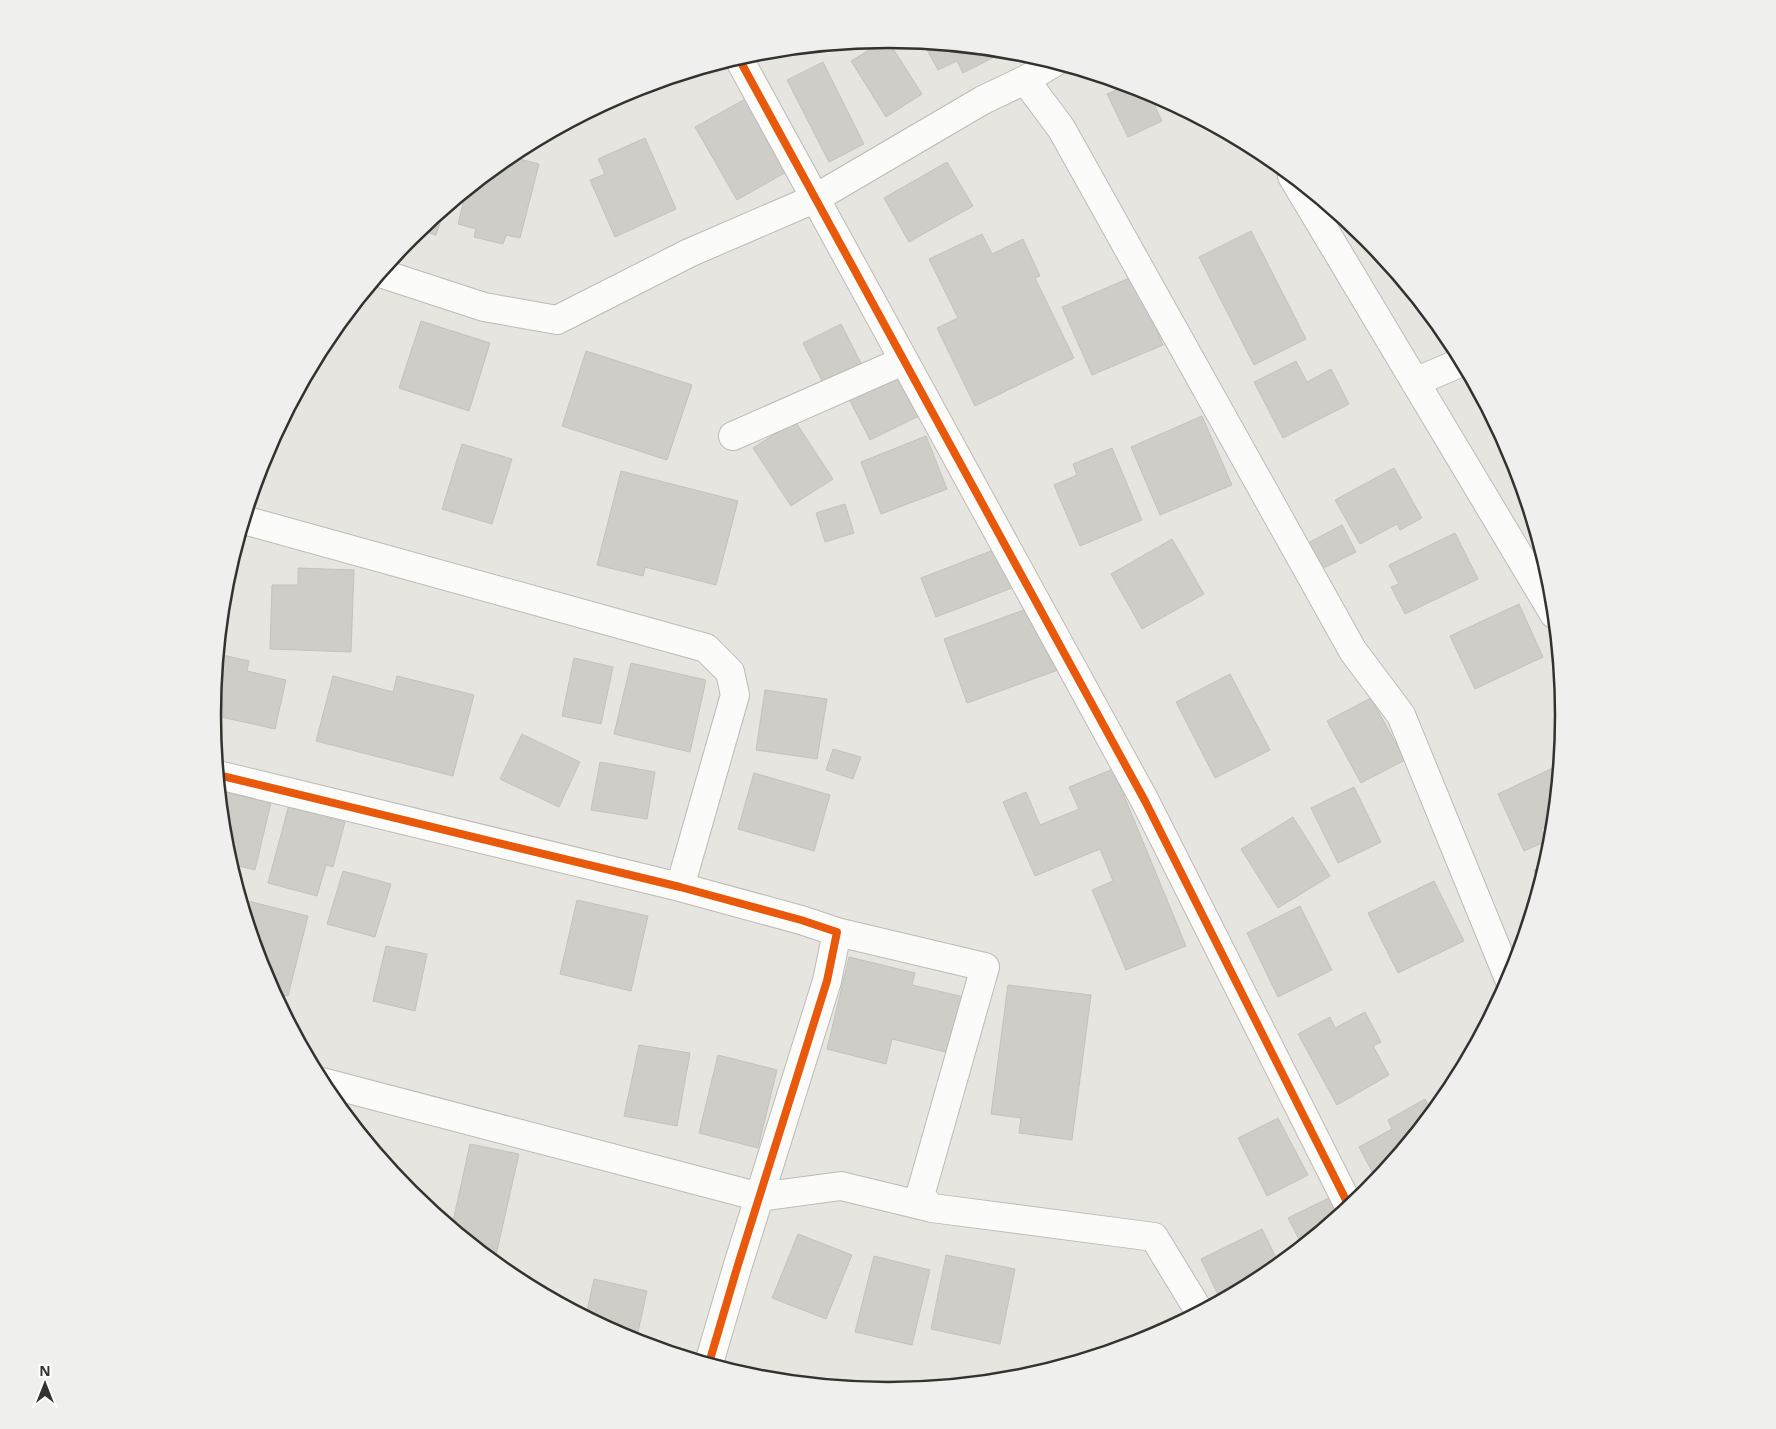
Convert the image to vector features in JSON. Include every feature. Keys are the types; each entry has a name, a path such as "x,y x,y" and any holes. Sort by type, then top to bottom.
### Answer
{"street":[{"path":"742,64 1145,801 1346,1199"},
{"path":"387,275 484,307 557,320 689,253 814,198 983,100 1025,80 1047,67"},
{"path":"1025,80 1061,128 1352,651 1401,715 1505,968"},
{"path":"1301,190 1544,598"},
{"path":"733,436 903,361"},
{"path":"1415,382 1456,365"},
{"path":"250,522 706,648 730,672 735,695 680,887"},
{"path":"224,776 680,887 801,920 837,932 985,967 920,1196 932,1208"},
{"path":"711,1358 827,981 837,932"},
{"path":"333,1085 760,1197 840,1186 932,1208 1154,1237 1196,1306"}],"building":[{"path":"872,48 893,48 922,94 886,117 851,61"},
{"path":"927,49 996,56 963,73 957,61 938,70"},
{"path":"823,62 864,144 829,162 787,80"},
{"path":"1119,89 1153,103 1162,121 1128,137 1107,94"},
{"path":"747,98 788,171 737,200 695,127"},
{"path":"645,138 676,209 615,237 590,180 605,174 598,159"},
{"path":"519,159 539,164 520,238 506,235 503,244 474,237 476,229 458,224 464,200 482,185"},
{"path":"947,162 973,206 909,242 884,198"},
{"path":"441,219 436,235 427,232"},
{"path":"1251,231 1306,339 1254,365 1199,257"},
{"path":"982,234 992,254 1023,239 1040,276 1035,278 1074,358 975,406 937,328 958,318 929,259"},
{"path":"1134,276 1163,345 1092,375 1062,307"},
{"path":"421,321 490,343 469,411 399,388"},
{"path":"841,324 865,371 827,391 803,343"},
{"path":"586,351 692,385 667,460 562,426"},
{"path":"1296,361 1307,382 1331,369 1349,404 1283,438 1254,382"},
{"path":"897,372 919,416 870,440 848,397"},
{"path":"1202,416 1232,485 1160,515 1131,447"},
{"path":"795,421 833,479 791,506 753,448"},
{"path":"926,436 947,489 881,514 861,462"},
{"path":"462,444 512,459 492,524 442,509"},
{"path":"1112,448 1142,520 1080,546 1054,485 1077,475 1073,464"},
{"path":"1394,468 1422,518 1400,530 1397,524 1360,544 1335,500"},
{"path":"621,471 738,501 716,585 645,567 643,576 597,565"},
{"path":"845,504 854,533 825,542 816,513"},
{"path":"1342,525 1356,552 1322,569 1308,543"},
{"path":"1455,533 1478,579 1405,614 1391,587 1399,584 1389,565"},
{"path":"1172,539 1204,594 1142,629 1111,574"},
{"path":"996,549 1012,588 936,617 921,578"},
{"path":"298,568 354,570 351,652 270,649 272,585 298,585"},
{"path":"1519,604 1543,657 1475,689 1450,636"},
{"path":"1035,606 1058,670 967,703 944,639"},
{"path":"224,655 249,661 247,671 286,680 275,729 221,717"},
{"path":"574,658 613,667 601,724 562,716"},
{"path":"631,663 706,680 690,752 614,734"},
{"path":"1230,674 1270,750 1215,778 1176,702"},
{"path":"333,676 393,692 397,676 474,695 453,776 316,741"},
{"path":"765,690 827,699 817,759 756,750"},
{"path":"1371,698 1405,760 1361,783 1327,721"},
{"path":"522,734 580,762 559,807 500,779"},
{"path":"833,749 861,757 853,779 826,770"},
{"path":"600,762 655,772 647,819 591,810"},
{"path":"1553,768 1545,827 1541,829 1544,834 1542,843 1524,851 1498,794"},
{"path":"1113,769 1186,946 1126,970 1092,890 1113,881 1100,849 1035,876 1003,802 1026,792 1040,825 1079,809 1069,787"},
{"path":"754,773 830,795 814,851 738,829"},
{"path":"225,782 273,794 255,870 239,866"},
{"path":"1354,787 1381,842 1338,863 1311,808"},
{"path":"290,801 327,810 325,817 345,822 333,867 326,865 317,896 268,883"},
{"path":"1293,817 1330,876 1278,908 1241,849"},
{"path":"343,871 391,884 375,937 327,924"},
{"path":"1434,881 1464,941 1398,973 1368,913"},
{"path":"577,900 648,916 631,991 560,974"},
{"path":"248,901 308,916 288,996 283,995 272,970 256,929"},
{"path":"1300,906 1332,970 1278,997 1247,933"},
{"path":"386,946 427,954 415,1011 373,1001"},
{"path":"849,957 915,973 912,985 964,997 950,1053 892,1039 886,1064 827,1049"},
{"path":"1008,985 1091,995 1072,1140 1019,1133 1021,1118 991,1114"},
{"path":"1365,1012 1381,1042 1373,1046 1389,1075 1337,1105 1298,1034 1330,1017 1335,1028"},
{"path":"639,1045 690,1053 677,1126 624,1116"},
{"path":"718,1055 777,1070 758,1148 699,1133"},
{"path":"1425,1099 1429,1105 1372,1172 1359,1147 1392,1129 1388,1120"},
{"path":"1278,1118 1308,1175 1267,1196 1238,1138"},
{"path":"470,1144 519,1154 496,1254 453,1220"},
{"path":"1335,1195 1340,1205 1299,1240 1288,1218"},
{"path":"1262,1229 1276,1257 1218,1294 1201,1259"},
{"path":"798,1234 852,1255 826,1319 772,1298"},
{"path":"946,1255 1015,1269 1000,1344 931,1329"},
{"path":"874,1256 930,1270 912,1345 855,1332"},
{"path":"594,1279 647,1291 638,1333 587,1310"},
{"path":"1184,1312 1184,1312 1143,1331 1131,1335"}],"cycle path":[{"path":"742,64 1145,801 1346,1199"},
{"path":"224,776 680,887 801,920 837,932 827,981 711,1358"}]}
